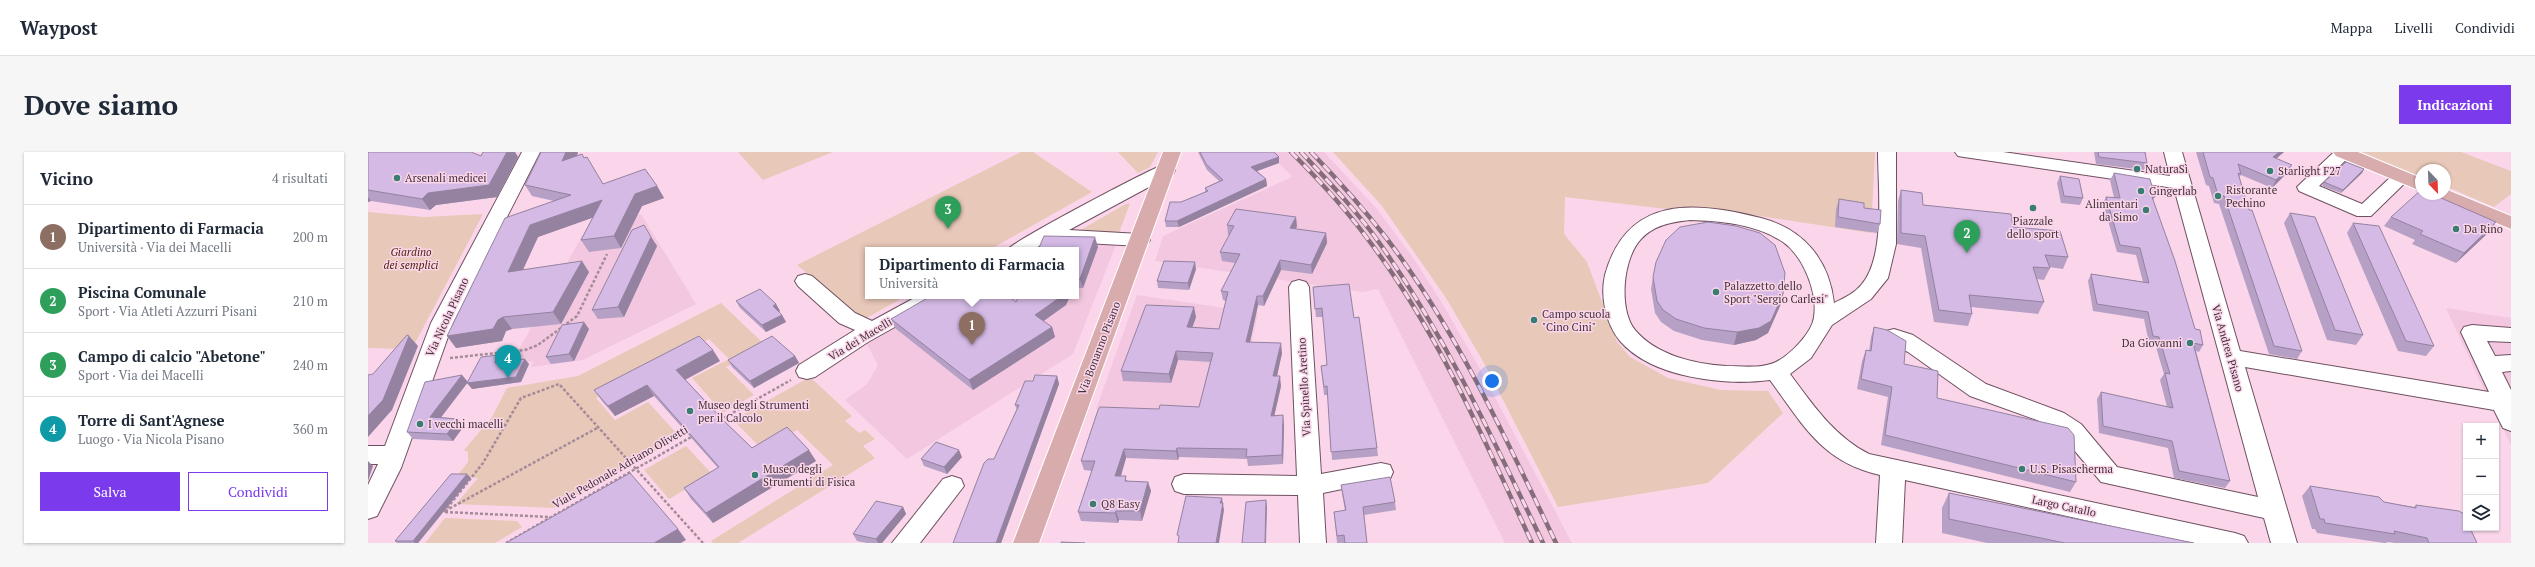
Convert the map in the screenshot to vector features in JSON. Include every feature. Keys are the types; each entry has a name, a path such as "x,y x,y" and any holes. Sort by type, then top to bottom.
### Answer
{"main road":[{"path":"2343,152 2415,182"},
{"name":"Via Bonanno Pisano","path":"1026,543 1169,161"},
{"path":"2451,197 2509,219"}],"street":[{"name":"Via Nicola Pisano","path":"368,509 381,485 427,359 442,324 531,152"},
{"path":"1964,152 2181,183"},
{"name":"Via Andrea Pisano","path":"2173,152 2284,543"},
{"path":"2343,152 2306,187 2364,212 2402,177"},
{"path":"1825,318 1822,284 1817,267 1802,248 1781,232 1746,221 1684,215 1657,218 1644,224 1632,234 1618,258 1613,287 1621,324 1636,343 1659,358 1702,370 1743,375 1776,371 1789,365 1807,350 1825,318 1859,299 1873,285 1881,274 1886,237 1887,159"},
{"path":"1022,247 1169,161"},
{"path":"1044,235 1140,240"},
{"path":"804,281 866,334"},
{"name":"Via Spinello Aretino","path":"1299,287 1313,543"},
{"name":"Via dei Macelli","path":"807,371 866,334 929,299"},
{"path":"2511,335 2472,332 2501,393 2500,400 2511,422"},
{"path":"1894,336 1909,340 1920,347 1938,363 1977,390 2051,416 2066,424 2082,438 2092,458 2110,475 2274,510"},
{"path":"2231,357 2491,402 2500,400"},
{"path":"2490,370 2499,363 2511,363"},
{"name":"Largo Catallo","path":"1776,371 1824,434 1841,450 1863,462 2235,543"},
{"path":"368,455 392,455"},
{"path":"1889,543 1893,469"},
{"path":"1184,484 1309,486 1381,472"},
{"path":"905,543 952,486"}],"path":[{"path":"427,359 483,356 525,350 538,345 578,316 607,254"},
{"path":"719,421 807,371"},
{"path":"444,512 483,462 521,398 559,384 637,468 703,543"},
{"path":"444,512 599,427"},
{"name":"Viale Pedonale Adriano Olivetti","path":"506,543 699,433"},
{"path":"597,491 601,497"},
{"path":"438,512 550,517"},
{"path":"532,528 536,534"}],"shaded area":[{"path":"1269,152 1324,152 1377,209 1416,262 1442,303 1480,369 1572,543 1505,543 1378,289 1363,292 1155,261 1163,236 1292,177"},
{"path":"641,214 696,304 583,360 531,367 533,361 511,364 582,236"},
{"path":"1040,241 1116,245 1073,354 907,459 845,400 867,384 878,365 864,339 936,299 1079,299 1079,247 1029,247"},
{"path":"1137,295 1258,313 1236,410 1096,409"},
{"path":"2446,308 2511,318 2511,445 2492,407"}],"green space":[{"path":"738,152 833,152 763,180"},
{"path":"1021,152 1033,152 1092,192 994,247 865,247 865,299 901,299 863,320 797,265"},
{"path":"1118,152 1158,152 1150,167 1138,173"},
{"name":"Campo scuola \"Cino Cini\"","path":"1333,152 1875,152 1871,233 1753,215 1751,219 1565,197 1564,234 1587,262 1617,342 1630,357 1668,378 1721,390 1768,391 1783,413 1708,483 1558,507 1484,363 1446,298 1382,206"},
{"path":"2361,152 2461,152 2511,171 2511,194 2494,207 2451,189 2451,164 2415,164 2415,174"},
{"path":"1130,203 1119,233 1079,231 1124,205"},
{"name":"Giardino dei semplici","path":"368,212 424,217 483,214 412,349 368,348"},
{"path":"721,303 766,346 726,367 754,395 723,413 692,378 729,359 709,339 596,398 615,420 648,402 680,437 554,508 456,504 478,478 457,476 468,462 468,452 464,450 492,417 507,388 578,376"},
{"path":"810,377 852,416 845,421 859,433 865,430 875,439 863,446 875,458 738,543 713,543 711,541 833,465 797,430 763,450 733,420"},
{"path":"686,446 712,474 669,499 644,470"},
{"path":"445,518 517,521 522,527 495,543 425,543"}],"building":[{"path":"368,152 471,152 481,156 483,152 507,152 489,185 428,193 422,199 368,190"},
{"path":"541,152 566,152 562,161 582,154 584,158 587,157 603,184 645,169 657,186 635,194 614,236 581,240 602,200 530,225 508,272 582,261 553,312 503,317 498,320 493,329 447,336 505,218 571,195 525,185"},
{"path":"1200,152 1274,152 1279,157 1251,167 1266,179 1177,221 1165,221 1170,202 1181,202 1208,191 1205,188 1223,180 1206,164"},
{"path":"2098,152 2145,152 2147,163 2099,157"},
{"path":"2203,152 2279,152 2273,157 2292,165 2276,180 2238,164 2241,174 2238,173 2249,210 2252,210 2302,351 2274,346 2224,196 2218,195 2213,178 2210,177"},
{"path":"2346,162 2364,169 2343,190 2324,182"},
{"path":"2114,173 2150,179 2155,197 2152,197 2175,261 2195,329 2200,330 2203,345 2193,343 2230,481 2179,471 2172,441 2103,426 2101,392 2173,408 2165,373 2170,374 2159,337 2153,336 2148,312 2097,304 2091,274 2149,283 2140,248 2120,245 2106,197 2120,198"},
{"path":"2060,176 2079,179 2083,198 2064,196"},
{"path":"1901,190 1922,193 1923,205 2011,214 2013,227 2060,231 2068,257 2045,255 2050,268 2033,267 2044,302 1969,295 1972,314 1939,310 1925,236 1901,233"},
{"name":"Da Rino","path":"2415,195 2415,200 2446,200 2496,222 2464,253 2420,234 2423,231 2391,217"},
{"path":"1839,199 1864,203 1864,208 1881,210 1880,224 1838,217"},
{"path":"1236,209 1296,217 1290,228 1326,233 1311,265 1280,260 1263,296 1257,296 1246,342 1281,343 1273,376 1280,376 1271,416 1283,415 1282,455 1246,457 1247,449 1177,448 1176,451 1124,449 1115,476 1126,476 1125,481 1148,482 1140,511 1116,511 1115,513 1078,512 1095,461 1081,461 1100,407 1159,409 1160,405 1199,407 1213,353 1176,351 1169,374 1121,371 1146,305 1194,307 1187,327 1219,329 1228,292 1221,291 1240,254 1220,252 1234,226 1227,225"},
{"path":"2290,213 2315,217 2363,335 2335,330"},
{"name":"Palazzetto dello Sport \"Sergio Carlesi\"","path":"1708,222 1736,226 1760,233 1775,245 1785,273 1783,294 1771,321 1759,328 1737,332 1704,328 1676,319 1663,310 1657,301 1653,277 1656,262 1666,240 1680,227"},
{"path":"2353,223 2379,226 2434,346 2406,341"},
{"path":"644,225 651,237 618,307 592,310 632,230"},
{"path":"1044,236 1095,237 1080,279 1079,247 1039,247"},
{"path":"1164,261 1195,262 1188,283 1157,281"},
{"path":"1349,284 1354,318 1359,317 1377,448 1331,452 1327,386 1324,387 1321,366 1327,365 1322,308 1315,309 1313,287"},
{"path":"760,289 776,304 773,306 782,315 762,325 736,301"},
{"path":"926,299 1012,299 1016,302 1018,299 1058,299 1035,315 1052,327 969,380 891,319"},
{"path":"584,322 569,354 546,357 562,325"},
{"path":"1874,327 1887,330 1906,341 1904,364 1938,371 1937,398 2068,428 2074,435 2076,482 1885,435 1892,387 1861,379 1866,350 1871,351"},
{"path":"407,335 409,336 383,400 368,416 368,375 373,374"},
{"path":"699,336 713,350 676,370 723,420 752,448 787,427 809,450 706,513 684,488 719,467 647,385 608,406 594,390"},
{"path":"772,336 795,356 750,381 728,360"},
{"path":"499,355 495,363 525,359 516,377 467,383 481,357"},
{"path":"462,375 430,417 458,419 447,434 407,432 425,382"},
{"path":"1035,375 1057,376 996,543 953,543 984,463 988,459 994,459 1019,405 1015,405 1025,381 1033,381"},
{"path":"936,442 959,450 944,467 921,459"},
{"path":"630,473 678,529 654,543 506,543"},
{"path":"451,474 467,474 413,541 395,541"},
{"path":"1390,477 1395,502 1363,507 1367,543 1345,543 1344,535 1337,536 1334,512 1346,510 1341,485"},
{"path":"2310,486 2379,497 2384,502 2416,508 2416,505 2459,511 2463,513 2463,531 2471,531 2477,543 2429,543 2427,538 2394,531 2395,534 2325,523 2324,519 2320,519"},
{"path":"1949,493 2194,543 2065,543 1949,519"},
{"path":"1186,496 1222,498 1220,503 1223,503 1216,543 1178,543 1179,536 1177,535"},
{"path":"1266,500 1265,543 1242,543 1246,502"},
{"path":"876,501 903,507 876,539 853,534"},
{"path":"1061,542 1085,543 1061,543"}],"railway":[{"path":"1291,152 1349,215 1392,273 1416,310 1458,386 1532,543"},
{"path":"1301,152 1341,195 1369,229 1425,313 1467,388 1543,543"},
{"path":"1311,152 1369,216 1412,274 1436,311 1479,386 1556,543"}],"place":[{"name":"NaturaSì","path":"2137,169"},
{"name":"Starlight F27","path":"2270,171"},
{"name":"Arsenali medicei","path":"397,178"},
{"name":"Gingerlab","path":"2141,191"},
{"name":"Ristorante Pechino","path":"2218,196"},
{"name":"Piazzale dello sport","path":"2033,208"},
{"name":"Alimentari da Simo","path":"2146,210"},
{"name":"Campo di calcio \"Abetone\"","path":"948,229"},
{"name":"Da Rino","path":"2456,229"},
{"name":"Piscina Comunale","path":"1967,253"},
{"name":"Palazzetto dello Sport \"Sergio Carlesi\"","path":"1716,292"},
{"name":"Campo scuola \"Cino Cini\"","path":"1534,320"},
{"name":"Da Giovanni","path":"2190,343"},
{"name":"Dipartimento di Farmacia","path":"972,345"},
{"name":"Torre di Sant'Agnese","path":"508,378"},
{"name":"Museo degli Strumenti per il Calcolo","path":"690,411"},
{"name":"I vecchi macelli","path":"420,424"},
{"name":"U.S. Pisascherma","path":"2022,469"},
{"name":"Museo degli Strumenti di Fisica","path":"755,475"},
{"name":"Q8 Easy","path":"1093,504"}]}
